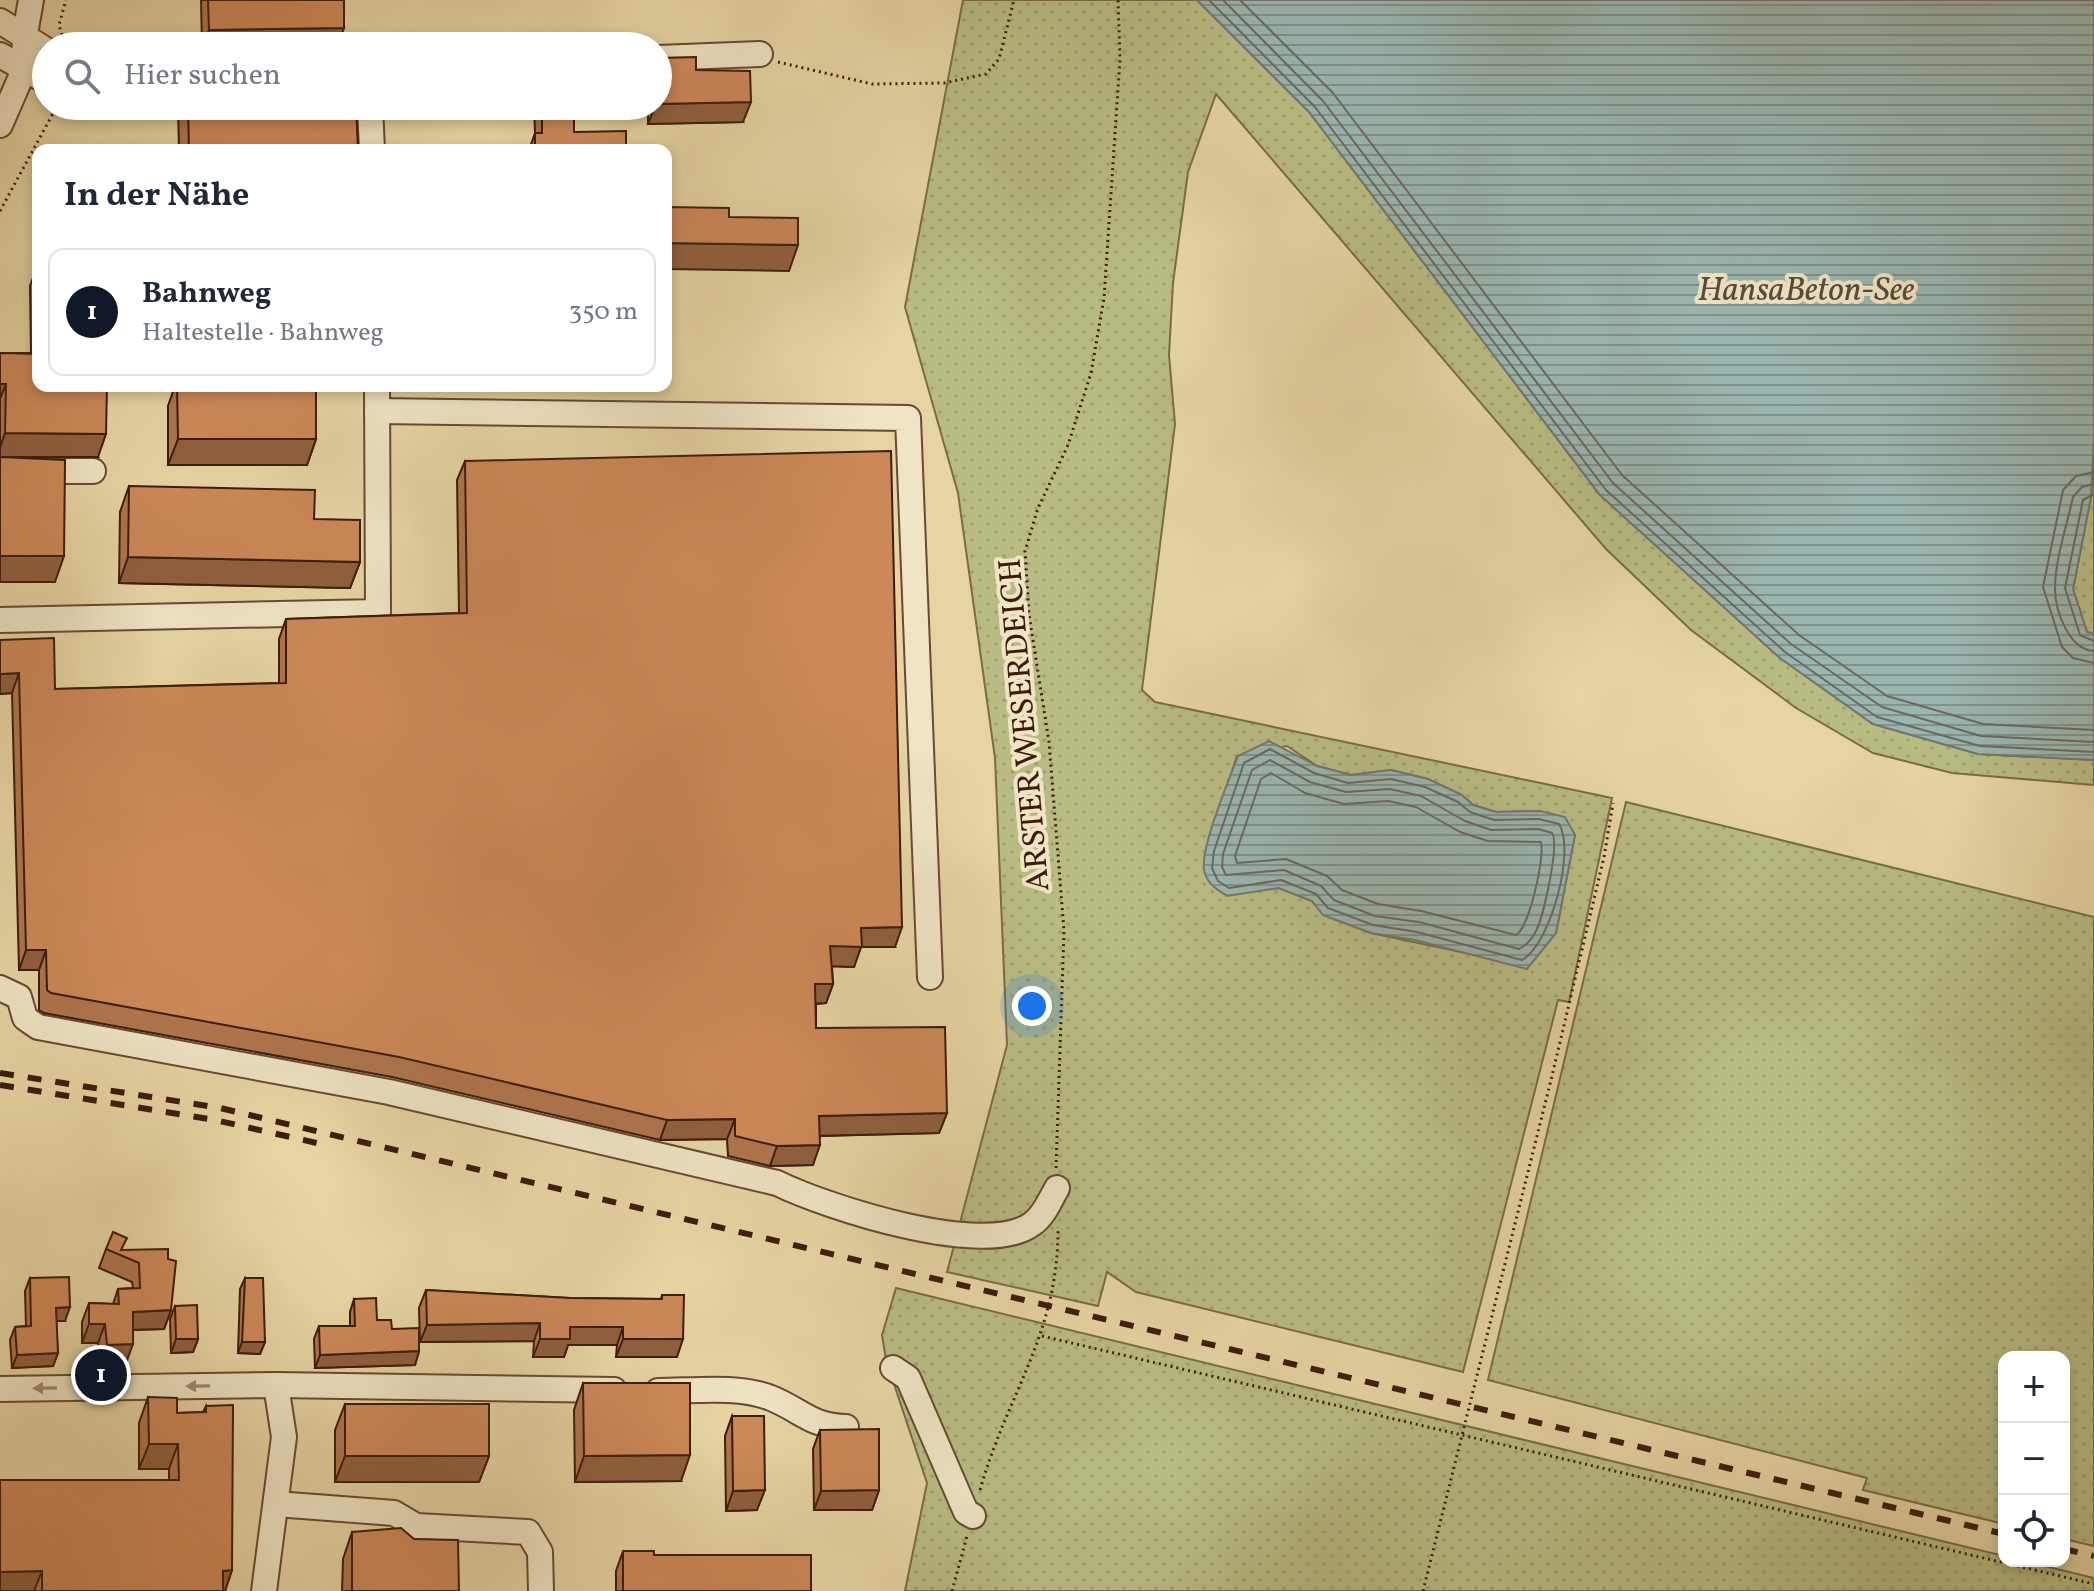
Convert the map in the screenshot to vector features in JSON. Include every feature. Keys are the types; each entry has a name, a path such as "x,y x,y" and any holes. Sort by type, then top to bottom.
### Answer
{"street":[{"path":"0,125 7,63 25,34 31,0"},
{"path":"0,21 32,39"},
{"path":"672,57 760,54"},
{"path":"7,63 32,75"},
{"path":"371,120 372,144"},
{"path":"0,620 378,612 377,392"},
{"path":"377,411 908,418 930,977"},
{"path":"0,471 93,471"},
{"path":"0,988 19,997 25,1018 38,1027 389,1092 777,1183 814,1201 915,1228 982,1236 1032,1225 1057,1188"},
{"path":"893,1368 908,1378 966,1512 973,1516"},
{"path":"264,1591 284,1437 276,1385"},
{"path":"0,1389 276,1385 725,1391 771,1398 824,1426 846,1427"},
{"path":"276,1504 394,1513 416,1526 528,1532 540,1552 541,1591"}],"path":[{"path":"61,32 59,25 66,0"},
{"path":"760,54 792,67 872,84 944,83 986,74 999,59 1014,0"},
{"name":"ARSTER WESERDEICH","path":"952,1591 983,1479 1042,1336 1059,1262 1057,1188 1064,931 1049,742 1029,615 1025,551 1038,508 1068,445 1091,373 1104,298 1119,73 1118,0"},
{"path":"36,144 49,120"},
{"path":"0,211 32,152"},
{"path":"1423,1591 1551,1080 1604,857 1613,803"},
{"path":"1042,1336 2094,1584"}],"green space":[{"path":"963,0 1197,0 1309,112 1600,495 1780,658 1873,724 1978,754 2094,760 2094,785 1952,773 1873,753 1796,708 1691,630 1606,549 1216,94 1188,172 1173,283 1169,355 1175,424 1142,690 1155,702 1612,798 1569,1002 1558,1000 1463,1372 1136,1292 1107,1272 1098,1306 947,1272 1007,1045 995,758 958,493 905,307","holes":["1287,746 1317,766 1351,775 1391,770 1428,779 1462,795 1473,805 1496,812 1540,811 1575,835 1556,933 1480,956 1371,933 1323,915 1312,901 1279,888 1258,890 1206,849 1237,756"]},
{"path":"2094,437 2094,634 2087,632 2073,589 2091,497"},
{"path":"1626,802 2094,917 2094,1546 2070,1540 2070,1351 1998,1351 1998,1523 1863,1490 1867,1478 1488,1380"},
{"path":"896,1288 1998,1555 1998,1567 2049,1567 2094,1578 2094,1591 905,1591 927,1483 886,1360 882,1335"}],"water":[{"name":"HansaBeton-See","path":"1197,0 2094,0 2094,437 2091,497 2073,589 2087,632 2094,634 2094,760 1978,754 1873,724 1780,658 1600,495 1309,112"},
{"path":"1269,741 1317,766 1351,775 1391,770 1428,779 1462,795 1473,805 1496,812 1540,811 1565,817 1575,835 1556,933 1527,969 1415,940 1371,933 1323,915 1312,901 1279,888 1227,896 1215,888 1205,874 1204,859 1222,796 1238,756"}],"building":[{"path":"208,0 344,0 344,28 209,30"},
{"path":"696,57 696,70 750,71 751,102 672,104 672,58"},
{"path":"188,120 357,120 358,144 189,144"},
{"path":"542,120 574,120 574,132 626,131 626,144 535,144 535,133 542,133"},
{"path":"672,207 729,208 729,217 798,218 798,245 672,243"},
{"path":"0,353 32,354 32,392 107,392 106,434 5,433 6,384 0,384"},
{"path":"177,392 316,392 316,439 178,439"},
{"path":"891,451 902,927 861,928 862,947 830,946 833,984 815,984 816,1028 945,1027 947,1113 819,1116 820,1145 777,1146 735,1136 735,1119 667,1120 399,1057 47,990 46,950 26,950 19,673 0,674 0,640 54,638 55,689 286,683 286,619 467,613 465,461"},
{"path":"0,457 65,460 64,556 0,556"},
{"path":"129,486 315,490 314,519 360,520 360,562 128,557"},
{"path":"113,1232 127,1238 121,1250 168,1249 168,1259 176,1261 171,1310 133,1312 133,1344 107,1345 105,1324 89,1324 89,1303 119,1304 118,1289 140,1288 139,1263 106,1249"},
{"path":"69,1277 70,1307 56,1308 58,1353 17,1355 15,1327 31,1326 30,1278"},
{"path":"245,1278 263,1278 265,1342 242,1342"},
{"path":"426,1290 570,1298 662,1299 662,1295 684,1295 683,1339 623,1339 623,1327 570,1327 570,1339 540,1339 540,1323 427,1325"},
{"path":"376,1298 377,1320 391,1320 392,1329 419,1328 419,1351 320,1355 319,1326 355,1326 354,1299"},
{"path":"197,1305 198,1339 176,1339 175,1306"},
{"path":"583,1383 690,1383 690,1455 584,1456"},
{"path":"148,1397 177,1398 177,1413 206,1412 206,1406 233,1405 232,1570 223,1571 223,1591 42,1591 42,1571 0,1572 0,1480 179,1480 178,1444 149,1444"},
{"path":"345,1404 489,1404 489,1456 345,1456"},
{"path":"732,1416 764,1416 765,1490 733,1491"},
{"path":"879,1429 879,1490 821,1491 820,1430"},
{"path":"401,1528 414,1539 458,1540 459,1591 352,1591 352,1532"},
{"path":"623,1551 654,1551 654,1555 811,1555 811,1591 623,1591"}],"railway":[{"path":"0,1073 220,1108 1998,1533"},
{"path":"0,1085 215,1120 330,1146"},
{"path":"2070,1550 2094,1556"}],"place":[{"name":"Bahnweg","path":"101,1375"}]}
